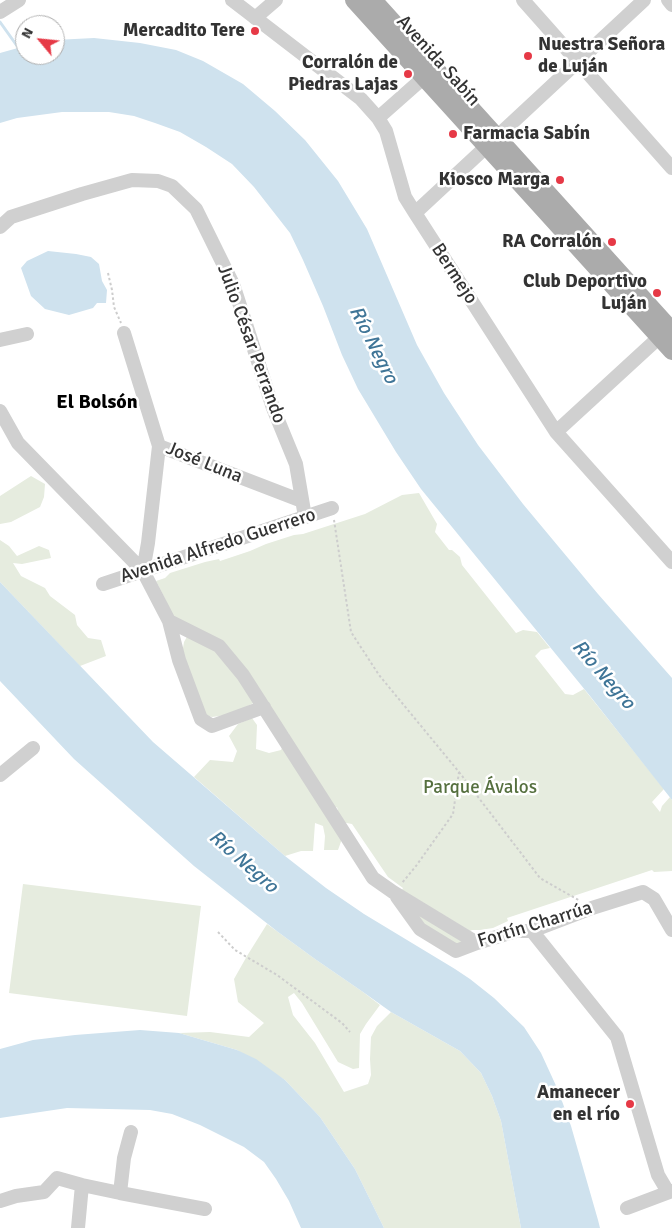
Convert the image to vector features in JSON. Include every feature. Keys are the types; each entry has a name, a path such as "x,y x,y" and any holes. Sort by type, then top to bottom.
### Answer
{"main road":[{"name":"Avenida Sabín","path":"354,0 429,73 668,330 672,351"},
{"name":"Avenida Sabín","path":"373,0 429,73"}],"street":[{"path":"0,12 18,0"},
{"name":"Bermejo","path":"232,0 361,99 378,118 386,131 405,197 414,213 556,432 672,562"},
{"path":"255,18 276,0"},
{"path":"523,0 672,168"},
{"path":"414,213 644,0"},
{"path":"668,0 672,4"},
{"path":"378,118 429,73"},
{"name":"Julio César Perrando","path":"0,227 11,217 132,180 158,182 172,186 196,210 233,284 272,408 296,464 305,517"},
{"path":"556,432 668,330"},
{"name":"José Luna","path":"124,333 160,446 302,502"},
{"path":"0,340 27,334"},
{"path":"0,411 18,443 143,571 169,622 179,660 201,719 212,726 264,707"},
{"path":"143,571 160,446"},
{"name":"Avenida Alfredo Guerrero","path":"103,584 332,508"},
{"path":"169,622 219,646 244,675 373,878 477,943"},
{"path":"0,775 33,748"},
{"name":"Fortín Charrúa","path":"393,892 420,929 456,951 516,931 532,930 643,892 654,900 672,930"},
{"path":"532,930 617,1037 658,1175 670,1192 627,1208"},
{"path":"120,1193 124,1158 131,1132"},
{"path":"0,1201 16,1196 44,1192 57,1178 120,1193 206,1209"},
{"path":"78,1228 82,1185"}],"path":[{"path":"108,273 114,307 120,318 124,333"},
{"path":"332,508 351,632 379,675 458,772 540,878 592,908"},
{"path":"393,892 416,866 452,814 458,772"},
{"path":"218,932 235,950 277,975 342,1023 350,1032"}],"green space":[{"path":"31,476 45,484 44,497 40,507 11,522 0,524 0,496"},
{"name":"Parque Ávalos","path":"419,493 437,524 435,532 449,550 452,550 460,557 462,565 516,633 523,630 537,632 550,648 541,650 535,656 565,694 573,695 584,689 664,789 652,802 660,812 662,806 670,797 672,800 672,871 654,872 652,870 507,918 508,921 493,928 470,931 402,890 403,888 388,877 352,824 341,822 337,807 332,811 343,836 338,850 324,850 325,836 323,826 315,823 313,851 301,851 285,856 194,777 210,760 233,762 237,751 229,736 238,724 252,718 257,725 256,749 269,753 281,750 289,734 223,645 222,660 235,671 255,702 234,714 212,717 206,715 181,660 184,642 193,626 176,619 167,607 156,581 165,578 170,573 205,562 219,559 220,561 266,544 365,514 402,495"},
{"path":"0,540 9,546 17,556 39,546 49,550 51,558 22,564 13,563 21,576 45,588 50,596 75,615 77,625 88,638 101,640 106,656 80,666 0,582"},
{"path":"23,884 201,906 187,1016 9,993"},
{"path":"412,910 466,941 454,945 424,925"},
{"path":"267,924 380,1005 360,1034 359,1068 353,1069 338,1062 294,993 288,997 293,1015 315,1043 344,1092 368,1084 371,1075 371,1037 377,1026 391,1012 460,1051 481,1073 501,1121 521,1228 384,1228 355,1169 320,1117 285,1080 237,1050 179,1033 210,1032 249,1037 264,1023 238,1002 234,979"}],"water":[{"name":"Río Negro","path":"94,38 140,43 176,50 203,61 243,84 275,111 305,140 338,181 367,229 417,345 444,393 478,445 523,504 598,594 672,678 672,800 590,696 421,489 358,389 290,233 254,187 232,164 180,132 134,116 109,112 62,112 17,118 0,123 0,53 15,49 15,65 65,65 65,39"},
{"path":"48,251 91,257 99,264 102,281 107,290 106,303 97,303 93,308 69,315 45,309 31,296 21,268 27,261"},
{"name":"Río Negro","path":"0,582 153,742 285,856 326,888 364,914 470,979 494,998 524,1027 541,1053 558,1090 571,1126 600,1228 521,1228 501,1121 481,1073 460,1051 391,1012 278,932 194,866 74,759 0,681"},
{"path":"140,1030 179,1033 237,1050 256,1059 285,1080 320,1117 355,1169 384,1228 301,1228 289,1201 264,1162 244,1147 200,1125 172,1114 150,1110 67,1108 0,1118 0,1049 33,1040"}],"waterway":[{"path":"0,22 15,43"}],"place":[{"name":"Mercadito Tere","path":"255,31"},
{"name":"Nuestra Señora de Luján","path":"528,56"},
{"name":"Corralón de Piedras Lajas","path":"408,74"},
{"name":"Farmacia Sabín","path":"453,134"},
{"name":"Kiosco Marga","path":"560,180"},
{"name":"RA Corralón","path":"612,242"},
{"name":"Club Deportivo Luján","path":"657,293"},
{"name":"Amanecer en el río","path":"630,1104"}],"district":[{"name":"El Bolsón","path":"97,403"}]}
